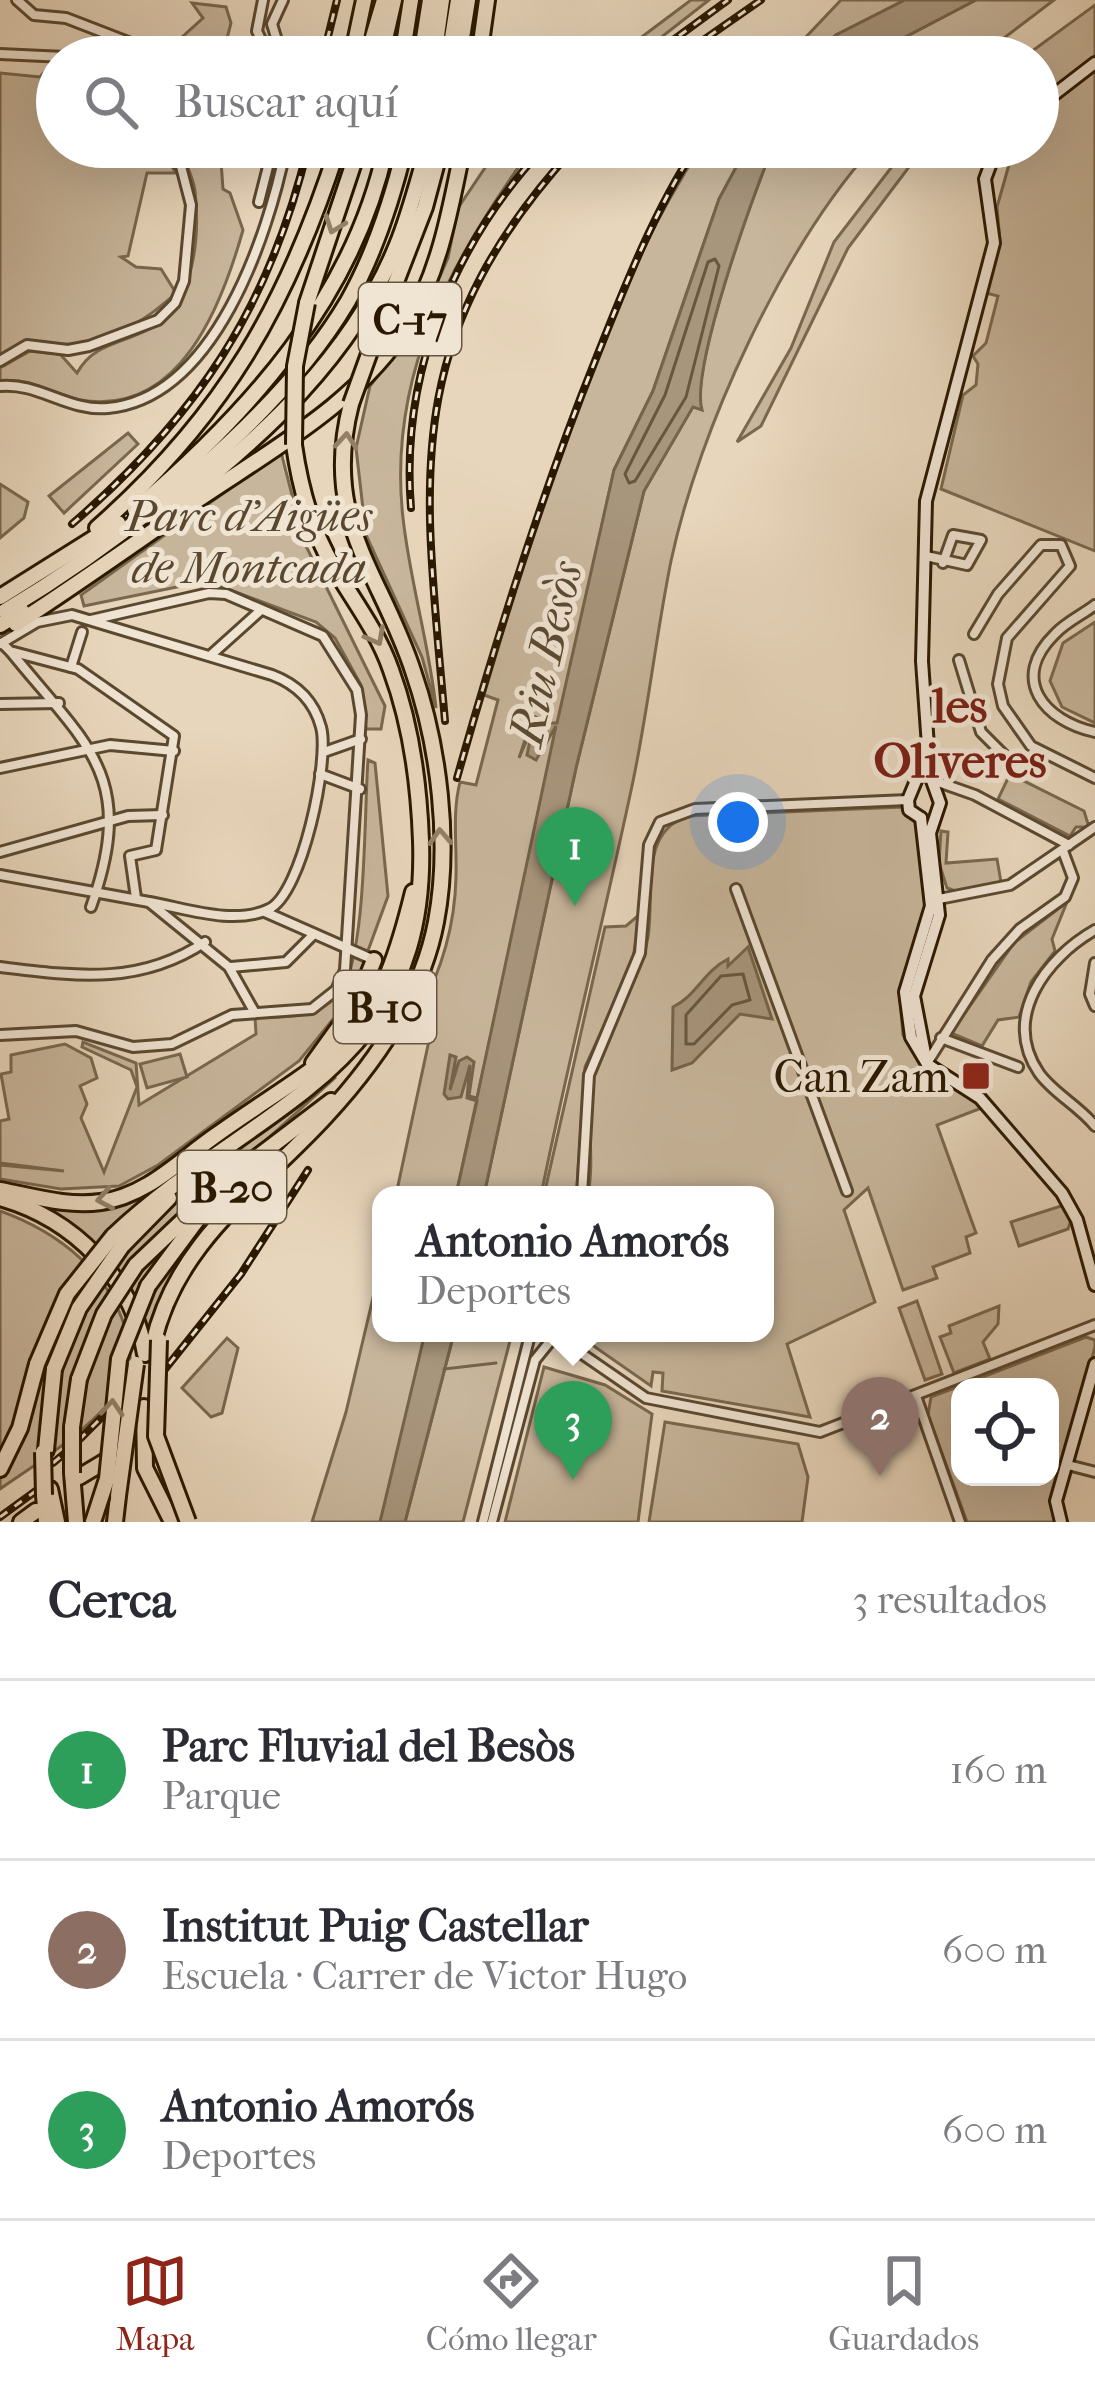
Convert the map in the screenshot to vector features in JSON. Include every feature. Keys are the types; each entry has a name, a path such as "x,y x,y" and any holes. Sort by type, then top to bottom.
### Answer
{"highway":[{"path":"356,36 364,0"},
{"path":"374,36 384,0"},
{"path":"386,36 394,0"},
{"path":"405,36 413,0"},
{"path":"424,36 430,0"},
{"path":"437,36 442,0"},
{"path":"452,36 458,0"},
{"path":"462,36 468,0"},
{"path":"483,36 488,0"},
{"path":"380,19 381,36"},
{"path":"280,291 321,168"},
{"path":"71,551 195,433 235,378 280,291 330,168"},
{"name":"B-10","path":"117,1241 216,1153 326,1074 371,1029 410,951 422,864 404,708 380,644 314,526 294,445 295,365 307,303 351,168"},
{"path":"0,597 163,487 273,372 345,265 380,168"},
{"path":"154,521 248,431 318,345 370,254 398,168"},
{"path":"279,414 349,326 385,254 412,168"},
{"path":"5,627 154,521 279,414 329,362 366,308 426,168"},
{"path":"118,1522 128,1443 148,1351 178,1273 215,1222 324,1118 400,1018 423,970 439,903 441,849 418,686 351,527 344,452 352,404 402,262 428,168"},
{"name":"C-17","path":"5,627 280,444 361,380 415,311 458,168"},
{"path":"448,212 467,172"},
{"path":"0,614 56,580 162,500 237,432 318,345"},
{"path":"0,1198 73,1203 125,1196 331,1058 372,1011 399,956 422,864"},
{"path":"254,1112 329,1046 357,1002 374,960"},
{"path":"331,1102 352,1080"},
{"name":"B-10","path":"76,1522 72,1427 80,1379 98,1325 136,1265 210,1194 331,1102"},
{"name":"B-20","path":"94,1522 107,1479 119,1359 148,1286 208,1210 331,1102"},
{"path":"0,1198 45,1224 95,1265 148,1351 156,1436 189,1522"},
{"path":"0,1469 20,1428 37,1364 73,1284 117,1241"},
{"path":"57,1522 47,1492 45,1448 54,1369 79,1308 117,1241"},
{"path":"148,1351 146,1468 172,1522"},
{"path":"76,1475 104,1462"},
{"path":"154,1473 189,1522"},
{"path":"21,1522 41,1516 47,1492"}],"street":[{"path":"17,0 34,15 66,17 114,36"},
{"path":"258,36 256,15 263,0"},
{"path":"277,36 272,17 284,0"},
{"path":"256,15 272,17"},
{"path":"0,54 36,56"},
{"path":"1059,91 1095,63"},
{"path":"0,362 17,348 35,344 57,350 89,346 158,320 176,303 190,247 191,187 182,168"},
{"path":"259,202 268,168"},
{"path":"0,386 102,409 147,399 173,382 207,342 246,272 282,168"},
{"path":"989,168 985,179 994,237 928,478 921,649 928,753 940,803 927,817 930,913 905,1000 911,1037 927,1064 980,1098 1062,1193 1076,1218 1095,1285"},
{"path":"926,556 944,563 967,566 981,540 953,536 944,563"},
{"path":"974,634 998,594 1041,545 1061,545 1070,566 1007,638 998,684 1003,706 1031,746 1095,778"},
{"path":"0,1035 76,1030 147,1048 190,1039 226,1016 294,1014 320,1005 340,984 349,949 361,739 357,690 328,641 216,592 107,620 66,615 38,622 1,644 59,703 91,747 106,786 108,821 91,907"},
{"path":"1095,605 1052,637 1035,674 1039,697 1053,717 1095,732"},
{"path":"210,656 261,610"},
{"path":"0,875 229,916 263,912 281,900 298,872 324,752 320,722 300,691 272,674 107,620"},
{"path":"71,667 82,632"},
{"path":"10,651 71,667 170,731 175,747 154,853 130,856 136,898"},
{"path":"958,661 981,732 1004,755"},
{"path":"0,704 59,703"},
{"path":"324,752 361,739"},
{"path":"0,769 91,747 175,747"},
{"path":"927,817 912,814 910,795 928,753"},
{"path":"320,774 360,789"},
{"path":"583,1186 589,1075 640,953 649,845 661,822 695,809 910,795 926,787 939,788 996,805 1066,848 1073,878 1065,897 1007,942 927,1064"},
{"path":"0,852 108,821 163,815"},
{"path":"927,817 939,899 935,935 914,988 927,1064"},
{"path":"939,899 999,890 1095,826"},
{"path":"736,889 847,1191"},
{"path":"149,902 183,924 229,967 255,1013"},
{"path":"183,924 182,915 192,909"},
{"path":"263,912 374,960"},
{"path":"1094,1120 1039,1074 1025,1007 1062,953 1095,930"},
{"path":"229,967 286,962 314,934"},
{"path":"0,967 119,978 147,971 205,942"},
{"path":"1095,963 1090,994 1095,1006"},
{"path":"941,1038 1018,1067"},
{"path":"559,1342 646,1398 820,1432 1095,1325"},
{"path":"488,1522 527,1342"},
{"path":"488,1522 526,1389 551,1342"},
{"path":"1061,1522 1056,1501 1095,1364"},
{"path":"916,1396 960,1522"},
{"path":"1068,1465 1095,1472"}],"green space":[{"path":"691,0 709,0 663,36 643,36"},
{"path":"841,0 905,0 835,36 807,36"},
{"path":"976,0 1054,0 1007,36 907,36"},
{"path":"192,3 226,7 231,23 228,36 183,36 203,18"},
{"path":"1095,5 1095,56 1059,83 1059,36 1053,36"},
{"path":"1095,69 1095,551 941,489 963,395 976,385 978,364 973,356 986,343 998,296 986,293 1000,241 997,207 1008,168 1059,168 1059,97"},
{"path":"0,73 36,77 36,168 173,168 176,173 147,173 128,256 121,257 136,267 161,269 176,293 121,332 83,344 30,343 0,356"},
{"path":"188,168 222,168 223,189 230,193 243,230 208,323 169,374 144,392 115,401 80,400 30,383 0,382 0,368 30,351 60,354 77,373 101,349 142,333 167,316 192,266 195,191"},
{"path":"485,168 518,168 452,275 416,367 405,415 403,518 436,708 422,657 366,535 356,448 370,386 421,319 448,258 458,208"},
{"path":"689,168 736,168 719,199 653,391 614,470 458,1186 398,1186 434,1017 418,1014 440,965 453,912 460,782 476,785 498,700 484,695 574,413 601,342"},
{"path":"765,168 856,168 807,235 749,342 723,398 684,509 632,786 543,1186 486,1186 576,768 644,491 693,406 701,409 706,355"},
{"path":"891,168 908,168 848,248 761,426 737,442 791,348 834,242"},
{"path":"128,433 138,444 64,513 49,496"},
{"name":"Parc d'Aigües de Montcada","path":"281,452 304,542 385,706 381,729 366,729 361,685 335,638 316,622 206,581 84,606 81,595"},
{"path":"0,484 28,502 24,518 0,538"},
{"path":"1095,622 1095,723 1062,707 1050,681 1063,643"},
{"path":"368,760 375,763 388,896 351,997 299,1061 158,1165 119,1186 61,1189 0,1179 0,1165 64,1171 0,1163 0,1121 9,1119 1,1074 11,1072 11,1055 65,1044 91,1058 97,1078 80,1086 87,1104 81,1118 104,1172 137,1087 131,1070 82,1047 83,1042 136,1063 139,1105 256,1034 255,1017 313,1011 341,991 356,946 360,914"},
{"path":"1010,774 1084,811 1089,827 1076,827 1070,836 998,799"},
{"path":"903,807 917,822 927,904 899,989 903,1035 920,1063 984,1107 937,1125 976,1233 966,1237 970,1253 933,1267 937,1278 903,1290 868,1188 844,1210 875,1302 787,1344 810,1417 662,1391 663,1373 653,1372 651,1386 588,1342 774,1342 774,1186 589,1186 589,1112 596,1065 643,956 655,850 672,824 688,816"},
{"path":"941,831 948,832 946,863 997,859 1001,882 958,892 947,888 939,863"},
{"path":"1067,902 1052,939 1055,951 1031,982 1019,1017 998,1020 982,1046 951,1033 1014,943"},
{"path":"640,914 632,965 585,1067 577,1186 546,1186 605,927 626,926"},
{"path":"180,1054 187,1077 147,1088 140,1064"},
{"path":"336,1077 133,1260 140,1271 173,1235 203,1222 249,1182 211,1222 150,1341 132,1295 106,1257 71,1226 28,1201 120,1206 173,1175 109,1232 174,1198"},
{"path":"1064,1205 1071,1220 1068,1229 1019,1246 1011,1222"},
{"path":"0,1211 62,1243 96,1274 120,1313 130,1371 100,1412 0,1489 0,1477 23,1436 12,1433 0,1458"},
{"path":"917,1301 942,1374 925,1380 899,1308"},
{"path":"372,1302 372,1342 423,1342 387,1502 380,1522 312,1522 346,1412"},
{"path":"999,1306 998,1324 983,1342 990,1359 954,1373 940,1337 951,1333 949,1326"},
{"path":"1086,1337 1095,1340 1059,1486 1059,1378 980,1378"},
{"path":"227,1338 238,1348 222,1413 211,1417 182,1388"},
{"path":"452,1342 510,1342 463,1522 405,1522"},
{"path":"544,1367 605,1385 652,1414 638,1522 505,1522"},
{"path":"951,1389 951,1478 928,1415 931,1397"},
{"path":"665,1422 798,1444 808,1477 802,1522 649,1522"},
{"path":"954,1486 1059,1486 1053,1509 1057,1522 967,1522"}],"water":[{"path":"905,0 976,0 907,36 836,35"},
{"path":"736,168 765,168 714,321 705,358 702,410 693,407 644,491 576,768 486,1186 458,1186 477,1101 467,1098 470,1065 461,1097 448,1099 444,1094 450,1055 456,1057 450,1090 459,1061 467,1057 474,1062 469,1096 477,1098 556,726 536,760 527,755 533,726 519,758 533,716 547,722 543,738 549,723 557,723 614,470 653,391 719,199"},
{"path":"748,947 772,1019 740,1014 692,1063 672,1070 673,1007 720,964 728,959 728,966"},
{"path":"423,1342 452,1342 405,1522 380,1522"}],"waterway":[{"path":"444,1369 496,1363"}],"railway":[{"path":"328,36 337,0"},
{"path":"679,36 728,0"},
{"path":"709,36 761,0"},
{"path":"72,524 156,442 222,356 272,259 302,168"},
{"path":"411,508 414,408 439,314 483,226 526,168"},
{"path":"445,721 431,557 435,416 450,351 477,285 517,218 558,168"},
{"path":"457,778 520,568 575,412 640,251 684,168"},
{"path":"158,1378 241,1274 308,1170"},
{"path":"117,1400 130,1387"},
{"path":"79,1440 106,1413"},
{"path":"53,1463 65,1453"},
{"path":"0,1517 37,1490"}],"place":[{"name":"Parc Fluvial del Besòs","path":"575,906"},
{"name":"Can Zam","path":"976,1076"},
{"name":"Institut Puig Castellar","path":"880,1476"},
{"name":"Antonio Amorós","path":"573,1480"}],"district":[{"name":"les Oliveres","path":"960,732"}],"water label":[{"name":"Riu Besòs","path":"545,653"}]}
